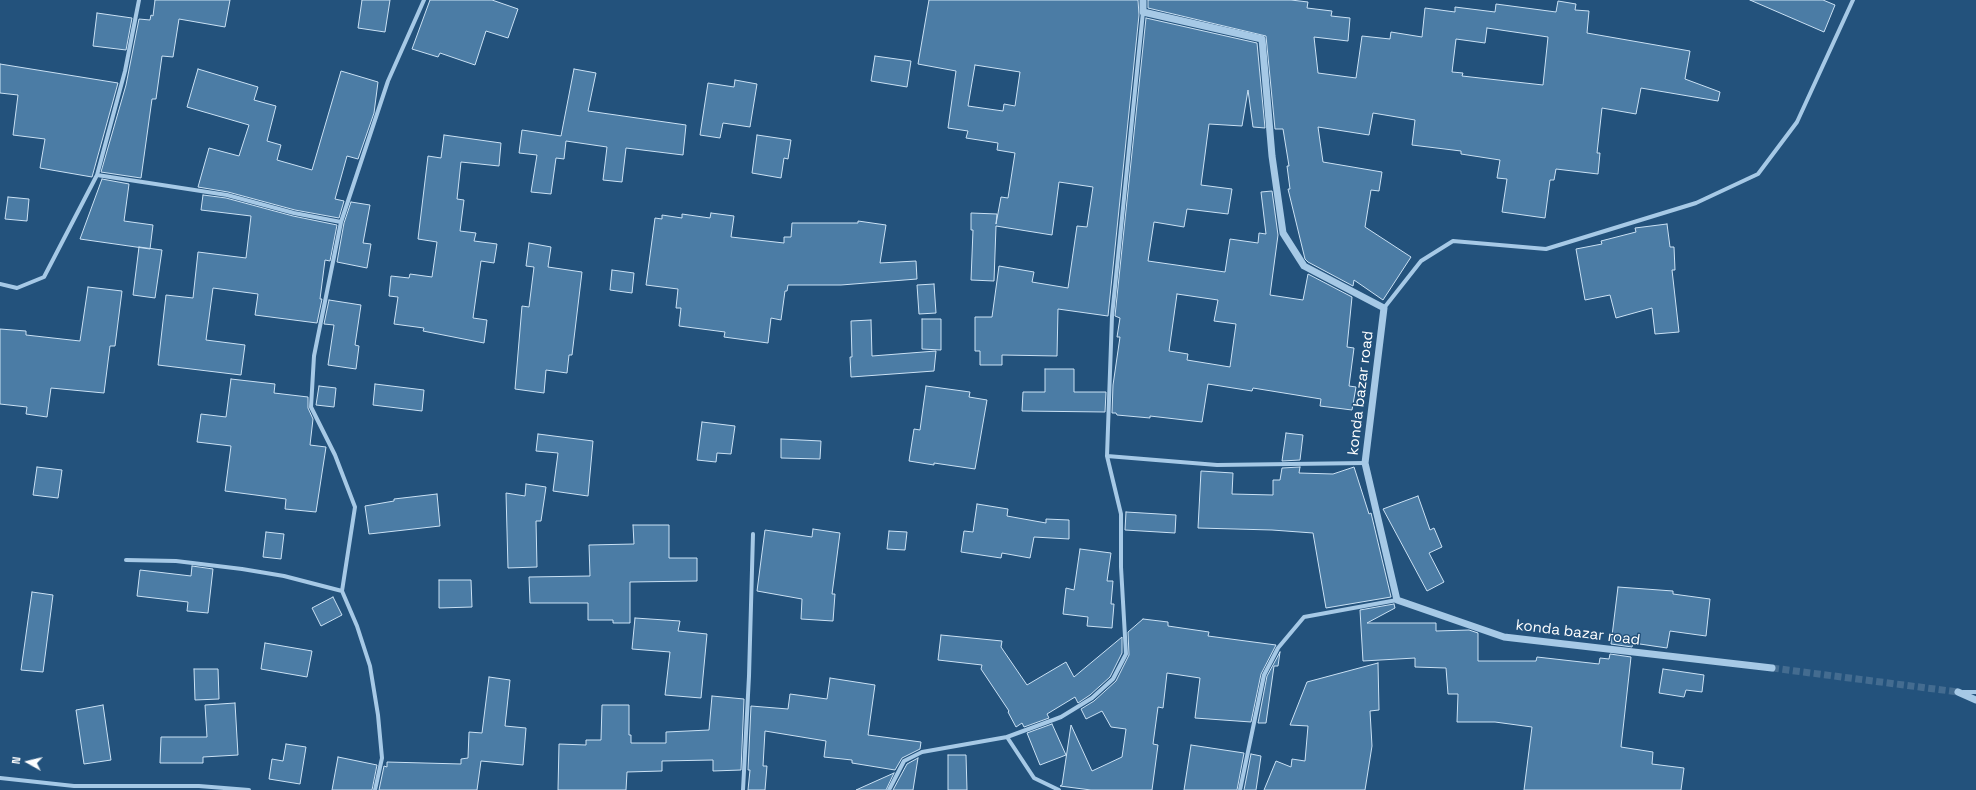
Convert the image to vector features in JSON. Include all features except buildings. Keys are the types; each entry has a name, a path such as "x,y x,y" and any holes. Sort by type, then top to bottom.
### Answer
{"street":[{"path":"0,284 17,288 44,277 97,175 125,71 139,0"},
{"path":"375,790 382,758 378,715 370,666 357,626 342,591 355,508 335,455 311,407 314,356 341,222 388,81 424,0"},
{"path":"889,790 904,761 922,752 1007,737 1060,717 1092,698 1113,680 1126,654 1121,566 1121,514 1107,456 1112,316 1143,0"},
{"path":"1143,12 1262,39 1272,156 1283,233 1304,266 1384,308 1422,261 1453,241 1546,249 1696,203 1758,174 1797,122 1853,0"},
{"path":"97,175 227,195 294,213 341,222"},
{"name":"konda bazar road","path":"1384,308 1365,463 1397,600 1504,637 1772,668"},
{"path":"1107,456 1217,465 1365,463"},
{"path":"743,790 749,676 753,534"},
{"path":"126,560 176,561 242,569 284,576 342,591"},
{"path":"1240,790 1264,675 1282,643 1304,617 1397,600"},
{"path":"1958,692 1976,692"},
{"path":"1958,692 1976,700"},
{"path":"1007,737 1034,778 1059,790"},
{"path":"0,778 101,788 199,786 249,790"}],"tunnel":[{"path":"1772,668 1958,692"}]}
